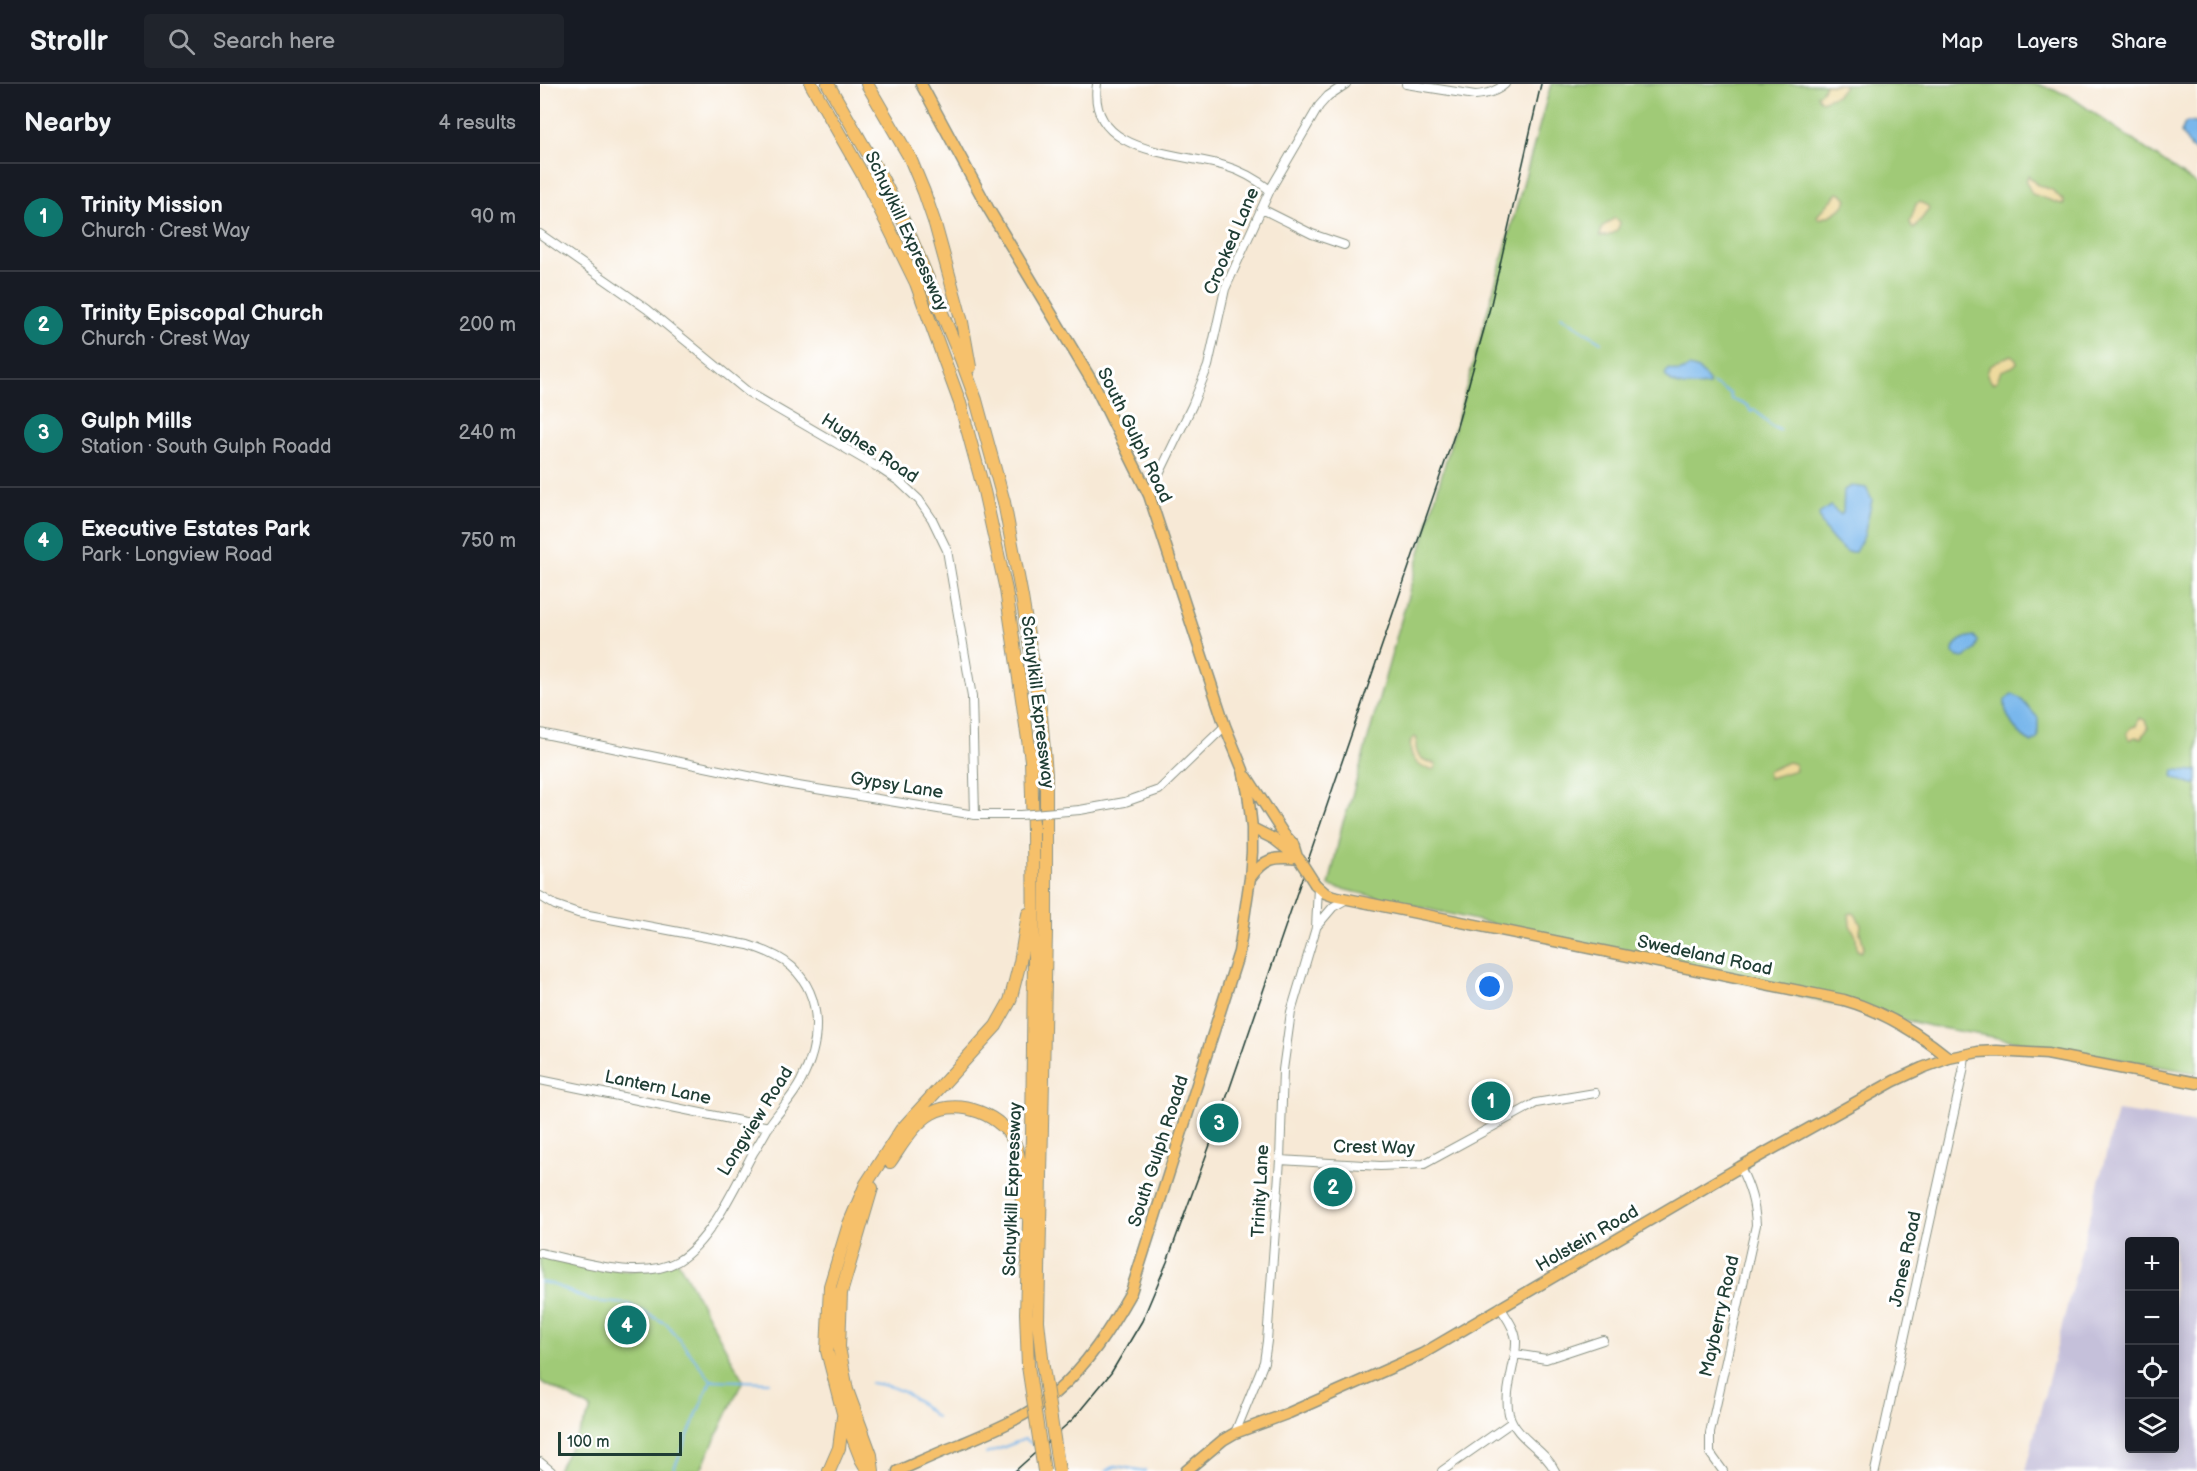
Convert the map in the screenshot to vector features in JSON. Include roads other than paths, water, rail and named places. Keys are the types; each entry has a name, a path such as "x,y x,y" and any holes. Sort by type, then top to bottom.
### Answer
{"highway":[{"name":"Schuylkill Expressway","path":"811,84 864,177 916,283 960,402 984,491 1006,590 1030,760 1034,959 1032,1135 1027,1282 1028,1366 1044,1471"},
{"name":"Schuylkill Expressway","path":"828,84 882,178 907,228 957,349 976,400 1004,502 1022,597 1041,715 1046,774 1046,932 1038,1321 1048,1410 1059,1471"},
{"path":"867,84 910,158 924,192 962,322 976,400"},
{"path":"868,1471 843,1413 827,1351 830,1286 849,1224 866,1184 902,1130 996,1026 1010,1001 1020,962 1029,910 1033,832"},
{"path":"873,1471 871,1455 847,1390 839,1347 841,1293 871,1189 910,1133 933,1112 951,1107 975,1110 996,1121 1010,1133 1016,1146 1020,1176 1027,1282"},
{"path":"829,1471 839,1448 843,1429 843,1413"}],"main road":[{"name":"South Gulph Road","path":"921,84 988,208 1096,388 1149,495 1225,726 1243,770 1252,828"},
{"path":"1243,770 1293,844 1298,858 1317,886"},
{"path":"1252,828 1267,826 1283,832"},
{"path":"1252,828 1274,839 1298,858"},
{"name":"South Gulph Roadd","path":"927,1459 997,1430 1054,1394 1075,1373 1108,1331 1131,1292 1239,952 1250,878 1252,828"},
{"path":"1250,878 1267,860 1298,858"},
{"name":"Swedeland Road","path":"1317,886 1333,896 1844,1000 1885,1016 1919,1035 1949,1058"},
{"path":"1949,1058 1997,1051 2048,1054 2197,1083"},
{"name":"Holstein Road","path":"1235,1433 1289,1413 1422,1354 1740,1167 1894,1081 1949,1058"},
{"path":"1186,1471 1223,1440 1235,1433"},
{"path":"898,1471 927,1459"},
{"path":"913,1471 927,1459"}],"street":[{"path":"1096,84 1095,100 1098,114 1112,132 1121,138 1140,146 1238,170 1270,190"},
{"name":"Crooked Lane","path":"1149,495 1208,366 1225,289 1270,190 1319,106 1328,96 1346,84"},
{"path":"1406,84 1487,94 1505,84"},
{"path":"1262,209 1312,234 1344,245"},
{"name":"Hughes Road","path":"540,234 647,309 748,392 879,468 900,482 919,500 932,519 947,550 972,697 975,815"},
{"name":"Gypsy Lane","path":"540,735 792,784 975,815 1020,815 1080,810 1125,802 1159,790 1225,726"},
{"name":"Trinity Lane","path":"1235,1433 1264,1362 1280,1160 1283,1070 1291,1012 1316,928 1317,886"},
{"name":"Longview Road","path":"540,896 555,905 578,913 748,945 773,954 794,968 810,994 815,1013 817,1038 813,1054 800,1083 769,1127 713,1224 697,1244 678,1261 654,1270 629,1271 540,1253"},
{"path":"1316,928 1333,907 1347,899"},
{"name":"Jones Road","path":"1875,1471 1965,1055"},
{"name":"Lantern Lane","path":"540,1080 769,1127"},
{"name":"Crest Way","path":"1280,1160 1380,1166 1424,1164 1536,1103 1595,1093"},
{"name":"Mayberry Road","path":"1723,1471 1710,1453 1710,1433 1756,1225 1755,1203 1750,1186 1740,1167"},
{"path":"1500,1307 1516,1339 1508,1395 1508,1410 1512,1422 1555,1471"},
{"path":"1515,1354 1546,1359 1602,1340"},
{"path":"1442,1471 1512,1422"},
{"path":"540,1462 551,1471"}],"water":[{"path":"2187,122 2197,123 2197,152 2191,148 2181,133"},
{"path":"1689,367 1699,370 1709,381 1709,385 1679,385 1665,375 1668,369 1679,372"},
{"path":"1852,486 1866,488 1872,500 1864,536 1855,552 1847,552 1829,535 1819,514 1830,506 1841,515 1844,490"},
{"path":"1974,636 1978,641 1975,650 1964,658 1953,653 1957,643"},
{"path":"2012,694 2020,698 2038,718 2038,738 2032,743 2017,731 2009,719 2005,700"},
{"path":"2174,770 2197,771 2197,784 2189,784 2173,777"}],"waterway":[{"path":"1561,316 1601,342"},
{"path":"1712,383 1730,393 1731,399 1748,406 1751,412 1754,409 1772,427 1780,430"},
{"path":"540,1282 552,1284 591,1301 628,1304 667,1324 711,1380"},
{"path":"673,1471 711,1380 769,1382"},
{"path":"871,1383 899,1390 936,1417"},
{"path":"986,1454 1025,1439 1035,1446"},
{"path":"1106,1471 1116,1466 1145,1471"}],"tram line":[{"path":"1015,1471 1073,1419 1111,1373 1142,1321 1167,1262 1214,1134 1456,430 1491,304 1541,84"}],"place":[{"name":"Trinity Mission","path":"1491,1101"},
{"name":"Gulph Mills","path":"1219,1123"},
{"name":"Trinity Episcopal Church","path":"1333,1187"},
{"name":"Executive Estates Park","path":"627,1325"}]}
